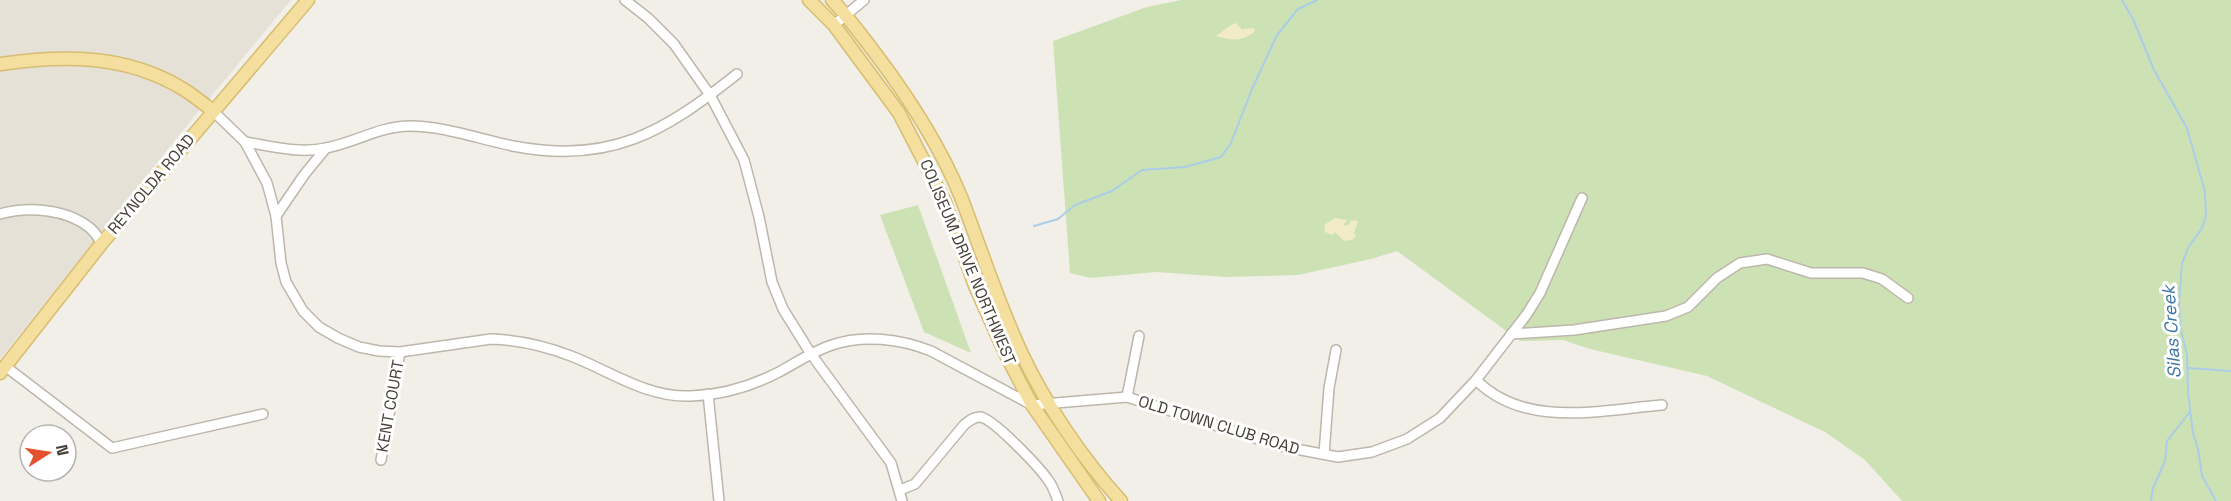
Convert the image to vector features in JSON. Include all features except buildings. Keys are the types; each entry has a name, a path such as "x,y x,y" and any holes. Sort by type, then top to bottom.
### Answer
{"main road":[{"name":"REYNOLDA ROAD","path":"3,369 102,243 308,0"},
{"name":"COLISEUM DRIVE NORTHWEST","path":"810,0 834,25 899,112 945,202 980,296 1005,353 1032,405 1099,501"},
{"name":"COLISEUM DRIVE NORTHWEST","path":"832,0 846,14 913,104 939,150 960,195 991,280 1022,355 1049,403 1105,483 1121,501"},
{"path":"0,64 63,57 122,64 164,79 183,89 213,111"}],"street":[{"path":"625,0 648,18 674,44 710,95 744,160 776,296 811,354 891,463 902,501"},
{"path":"834,25 864,0"},
{"path":"245,141 298,150 326,148 369,134 408,126 441,130 523,148 582,152 615,145 673,122 737,74"},
{"path":"213,111 245,141 267,183 276,216 281,262 286,282 303,311 319,327 359,347 399,352 490,339 505,339 545,347 569,355 632,385 656,392 689,397 737,389 758,382 833,344 866,339 917,345 1032,405"},
{"path":"276,216 326,148"},
{"name":"OLD TOWN CLUB ROAD","path":"1032,405 1128,398 1280,446 1338,457 1372,452 1407,439 1440,418 1476,380 1529,310 1540,293 1582,198"},
{"path":"0,214 39,210 64,216 90,229 102,243"},
{"path":"1511,334 1574,330 1666,315 1688,307 1717,278 1740,263 1767,259 1811,273 1863,273 1882,279 1908,298"},
{"path":"1128,398 1139,336"},
{"path":"1324,454 1329,388 1336,350"},
{"name":"KENT COURT","path":"381,460 399,352"},
{"path":"3,369 112,448 263,414"},
{"path":"1476,380 1499,398 1541,412 1662,405"},
{"path":"708,394 719,501"},
{"path":"900,490 915,484 964,425 973,418 980,417 1002,430 1040,470 1050,481 1058,501"}],"shaded area":[{"path":"0,0 291,0 193,118 0,359"}],"green space":[{"path":"1181,0 2231,0 2231,501 1902,501 1865,460 1825,432 1707,376 1590,349 1563,340 1520,341 1397,251 1298,275 1227,277 1156,272 1090,278 1070,273 1053,41 1147,7"},
{"path":"918,205 971,353 924,332 880,215"}],"sand":[{"path":"1236,23 1243,31 1243,29 1254,28 1255,31 1236,40 1216,36 1228,27"},
{"path":"1335,218 1347,220 1345,226 1350,224 1351,220 1358,221 1354,233 1356,236 1352,240 1344,241 1335,232 1333,235 1325,232 1324,225"}],"waterway":[{"path":"1034,226 1058,219 1075,205 1112,191 1142,170 1185,167 1221,157 1231,143 1252,89 1277,35 1298,9 1317,0"},
{"name":"Silas Creek","path":"2122,0 2133,19 2154,70 2187,128 2205,192 2206,216 2182,264 2179,302 2180,326 2187,355 2188,392 2193,433 2202,476 2216,501"},
{"path":"2188,368 2231,371"},
{"path":"2151,501 2153,488 2165,461 2167,441 2189,413"}]}
